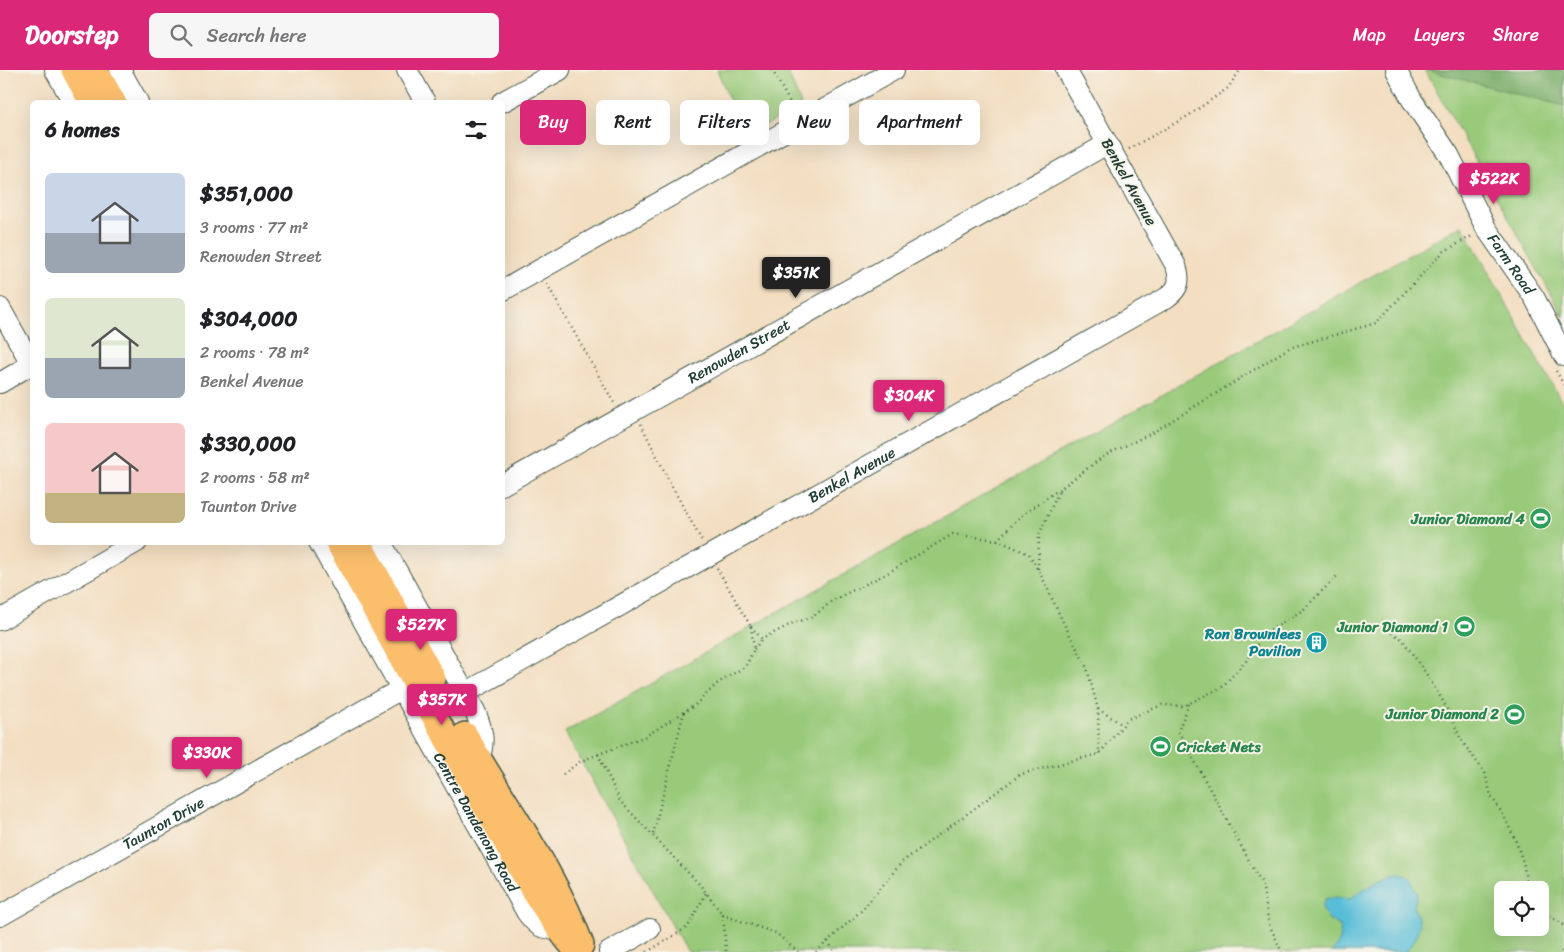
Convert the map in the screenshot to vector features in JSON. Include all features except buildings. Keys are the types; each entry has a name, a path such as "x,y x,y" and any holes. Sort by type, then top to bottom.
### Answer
{"main road":[{"path":"74,70 91,100"},
{"path":"95,70 112,100"},
{"name":"Centre Dandenong Road","path":"340,545 478,794 557,928 578,952"},
{"name":"Centre Dandenong Road","path":"378,547 416,681 479,759 553,884 572,920 584,952"}],"street":[{"path":"55,70 72,100"},
{"path":"120,70 137,100"},
{"path":"407,70 424,100"},
{"path":"505,100 560,70"},
{"path":"840,100 894,70"},
{"name":"Benkel Avenue","path":"465,693 1171,294 1179,284 1176,266 1066,70"},
{"name":"Farm Road","path":"1396,70 1412,100 1449,155 1486,228 1534,297 1564,356"},
{"path":"505,289 779,134"},
{"name":"Renowden Street","path":"505,483 628,414 1111,151"},
{"path":"0,308 30,360"},
{"path":"0,382 30,365"},
{"path":"0,620 132,545"},
{"name":"Centre Dandenong Road","path":"321,545 416,681"},
{"name":"Centre Dandenong Road","path":"378,547 465,693 481,727 483,748 479,759"},
{"name":"Taunton Drive","path":"0,916 416,681"},
{"path":"609,952 650,929"}],"path":[{"path":"772,70 789,100"},
{"path":"1111,151 1188,116 1228,88 1240,70"},
{"path":"997,540 1023,514 1104,456 1152,433 1289,348 1376,323 1443,252 1486,228"},
{"path":"539,270 670,484 751,627 762,639"},
{"path":"1038,570 1039,534 1060,489"},
{"path":"563,774 581,761 646,736 695,705 718,683 746,666 754,649 762,639 793,623 813,617 833,600 884,575 953,534 997,540 1029,554 1086,668 1098,709 1099,754"},
{"path":"816,952 863,909 902,862 1021,774 1099,754 1128,719 1162,706 1184,706 1222,687 1247,660 1264,634 1303,610 1337,576"},
{"path":"1379,626 1402,639 1443,701 1463,742 1485,773 1491,796 1504,816 1517,844 1524,866 1526,881"},
{"path":"751,627 754,649"},
{"path":"1190,703 1178,731 1262,883 1269,924 1282,952"},
{"path":"1098,709 1123,725"},
{"path":"652,834 684,712"},
{"path":"598,754 620,801 706,893 724,915 776,933 798,952"},
{"path":"647,952 688,927 706,893"},
{"path":"724,915 726,952"},
{"path":"1549,916 1564,926"},
{"path":"828,941 834,952"},
{"path":"1562,952 1564,947"}],"green space":[{"path":"717,70 787,70 799,100 779,100 779,118 769,123 769,100 730,100"},
{"path":"1425,70 1564,70 1564,317"},
{"path":"1426,70 1564,70 1564,106"},
{"path":"1462,225 1564,406 1564,952 687,952 565,732"}],"water":[{"path":"1399,874 1410,877 1417,894 1414,907 1420,924 1416,938 1406,952 1332,952 1338,944 1341,927 1328,919 1322,908 1325,899 1335,897 1350,899 1379,880"}],"place":[{"name":"Junior Diamond 4","path":"1541,519"},
{"name":"Junior Diamond 1","path":"1464,627"},
{"name":"Ron Brownlees Pavilion","path":"1317,643"},
{"name":"Junior Diamond 2","path":"1515,714"},
{"name":"Cricket Nets","path":"1161,747"}]}
